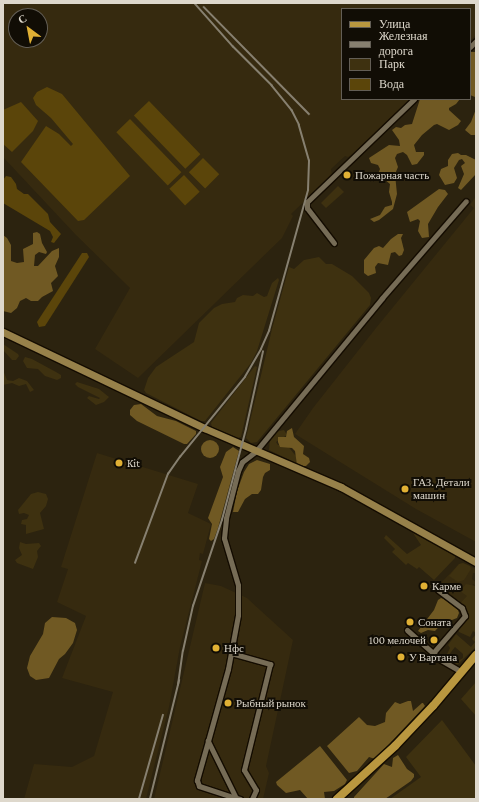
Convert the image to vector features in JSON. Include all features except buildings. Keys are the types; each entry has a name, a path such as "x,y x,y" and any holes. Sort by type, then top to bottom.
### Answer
{"main road":[{"path":"337,799 395,746 476,655"}],"street":[{"path":"334,243 307,208 307,202 413,100"},
{"path":"238,798 205,789 199,786 197,780 231,653 238,615 239,598 236,574 224,542 226,518 238,471 242,462 256,451 382,298 466,201"},
{"path":"3,332 139,398 354,494 476,562"},
{"path":"433,653 465,616 462,608 438,590"},
{"path":"407,630 433,653 462,672"},
{"path":"231,653 270,664 244,770 256,790 252,799"},
{"path":"208,741 238,798"}],"shaded area":[{"path":"3,3 476,3 476,35 471,40 471,8 341,8 341,100 409,100 353,154 348,157 345,156 331,169 332,175 291,214 293,216 282,238 138,378 95,349 130,288 75,234 3,157"},
{"path":"471,52 476,52 476,101 475,97 471,95"},
{"path":"420,100 459,100 449,108 449,110 461,121 458,125 449,130 437,124 434,125 422,135 414,145 416,152 424,152 424,155 417,164 412,165 407,155 403,152 397,154 395,158 398,167 395,174 397,194 393,209 374,222 370,219 380,215 385,207 392,205 392,202 389,192 390,184 378,174 380,169 378,165 371,163 369,158 389,145 400,146 399,140 392,130 396,127 401,128 405,125 412,124"},
{"path":"476,109 476,135 471,135 465,130 471,122"},
{"path":"458,153 476,160 476,174 461,190 458,188 464,174 461,166 465,163 462,159 459,160 454,168 457,178 454,183 445,185 439,175 441,169 448,166 448,160 452,154"},
{"path":"439,189 445,190 448,194 428,224 429,237 422,238 418,231 420,221 418,219 410,222 407,212"},
{"path":"476,196 476,542 416,509 295,434 313,408 376,328 474,208 470,205"},
{"path":"37,232 40,234 42,243 47,252 46,254 39,252 35,255 34,266 38,266 52,251 59,248 59,257 55,266 58,276 51,283 53,291 38,301 31,301 26,298 20,301 17,308 11,313 3,311 3,235 7,238 11,245 11,261 17,263 24,262 23,249 33,244 33,233"},
{"path":"398,234 403,234 401,238 404,250 402,255 399,256 395,252 391,253 388,265 378,263 375,267 376,273 368,276 364,273 364,260 374,248 379,246 383,248"},
{"path":"141,404 157,416 176,421 196,431 196,434 187,444 184,444 137,421 130,415 130,410 134,405"},
{"path":"292,428 294,437 304,446 303,454 309,458 310,462 306,466 297,465 295,451 292,448 280,447 278,442 278,437 286,437 287,431"},
{"path":"206,440 214,440 219,445 217,456 214,458 206,458 201,453 201,445"},
{"path":"233,447 239,451 218,528 214,539 211,541 209,539 212,524 208,518 223,477 220,467 226,452"},
{"path":"97,453 198,484 188,513 211,524 203,554 200,553 199,560 202,561 180,647 169,707 146,799 24,799 34,764 72,767 94,756 113,692 62,678 86,616 57,602 68,569 61,567"},
{"path":"257,460 270,464 270,470 265,473 263,477 261,490 258,494 252,494 245,499 238,512 233,512 237,491 244,472 249,464"},
{"path":"463,563 476,569 476,573 473,573 472,579 476,582 476,586 473,584 468,596 461,602 443,589 444,586 440,584 459,564"},
{"name":"Рыбный рынок","path":"205,583 221,586 247,598 293,640 266,766 269,773 263,799 154,799"},
{"path":"441,598 458,610 459,613 457,618 445,620 435,631 428,630 421,633 418,631 434,610 438,600"},
{"path":"52,617 66,618 75,623 77,630 73,643 65,654 59,659 49,678 36,680 30,676 27,668 30,656 43,634 45,623"},
{"path":"411,701 413,711 422,703 425,706 375,759 369,757 357,771 349,773 327,746 359,717 367,725 375,726 385,722 386,713 395,702 400,704"},
{"path":"320,746 347,780 345,784 334,791 324,792 325,799 308,799 300,790 286,793 277,785 276,782"},
{"path":"398,755 407,769 414,774 411,781 385,799 354,799 354,797 384,764 392,767 393,758"}],"green space":[{"path":"338,186 344,192 326,208 321,203"},
{"path":"319,257 326,264 332,264 352,276 369,293 371,298 370,305 257,442 251,443 246,438 272,329 289,267 294,269 304,260"},
{"path":"278,278 279,280 257,351 251,363 205,421 201,421 146,393 144,390 148,378 156,367 194,342 199,323 214,308 222,304 235,302 237,298 243,295 253,296 257,293 264,297 267,296 272,283"},
{"path":"3,344 18,354 19,356 16,360 12,360 3,350"},
{"path":"25,357 32,359 56,372 61,375 61,378 57,380 45,376 38,369 27,368 23,361"},
{"path":"255,366 257,367 241,437 235,439 212,428 211,423"},
{"path":"3,370 7,380 13,381 19,378 27,381 34,390 30,392 26,384 19,386 12,383 3,385"},
{"path":"77,382 99,389 109,397 104,402 96,405 87,398 89,396 100,398 78,387 75,384"},
{"path":"284,430 287,435 276,442 278,445 287,445 295,455 307,461 296,463 269,450 270,438 279,431"},
{"path":"38,492 46,494 48,499 46,506 40,513 44,529 26,534 26,525 21,524 22,520 27,519 29,515 24,513 19,514 18,510 31,494"},
{"path":"413,533 455,556 455,558 434,580 419,567 417,569 408,563 406,565 392,552 395,549 384,538 386,535 407,554 421,545"},
{"path":"20,542 26,544 39,543 41,546 37,551 38,557 33,569 17,563 15,560 22,555 19,548"},
{"path":"463,563 470,566 471,569 464,580 458,582 449,576 459,564"},
{"path":"440,584 444,586 443,589 461,602 467,596 460,591 466,584 476,586 476,633 473,631 470,637 459,632 458,629 467,619 467,610 438,587"},
{"path":"456,634 471,647 475,642 472,639 476,634 476,647 457,665 455,663 463,658 463,654 455,647 448,656 452,660 449,661 445,658 450,648 448,645"},
{"path":"476,682 476,716 461,699"},
{"path":"442,720 476,766 476,799 390,799 421,777 406,757"}],"water":[{"path":"47,87 62,94 130,176 84,220 78,221 21,162 46,126 59,134 71,146 73,144 51,118 36,105 33,98 37,92"},
{"path":"149,101 200,154 185,169 134,116"},
{"path":"21,102 38,121 33,131 12,152 3,144 3,110"},
{"path":"130,119 181,172 168,185 116,132"},
{"path":"203,158 219,174 205,188 189,172"},
{"path":"184,175 200,192 185,205 169,189"},
{"path":"6,176 11,177 16,184 17,189 24,194 28,194 48,214 50,222 61,234 54,243 51,242 53,237 50,231 3,203 3,180"},
{"path":"82,253 87,253 89,257 45,326 39,327 37,322"}],"railway":[{"path":"135,563 168,474 245,377 261,349 269,331 308,190 309,161 299,125 292,111 272,86 233,47 194,3"},
{"path":"204,7 309,114"},
{"path":"178,685 183,651 193,606 222,520 246,429 263,352"},
{"path":"150,799 179,681"},
{"path":"139,799 163,715"}],"place":[{"name":"Пожарная часть","path":"347,175"},
{"name":"Kit","path":"119,463"},
{"name":"ГАЗ. Детали машин","path":"405,489"},
{"name":"Карме","path":"424,586"},
{"name":"Соната","path":"410,622"},
{"name":"100 мелочей","path":"434,640"},
{"name":"Нфс","path":"216,648"},
{"name":"У Вартана","path":"401,657"},
{"name":"Рыбный рынок","path":"228,703"}]}
